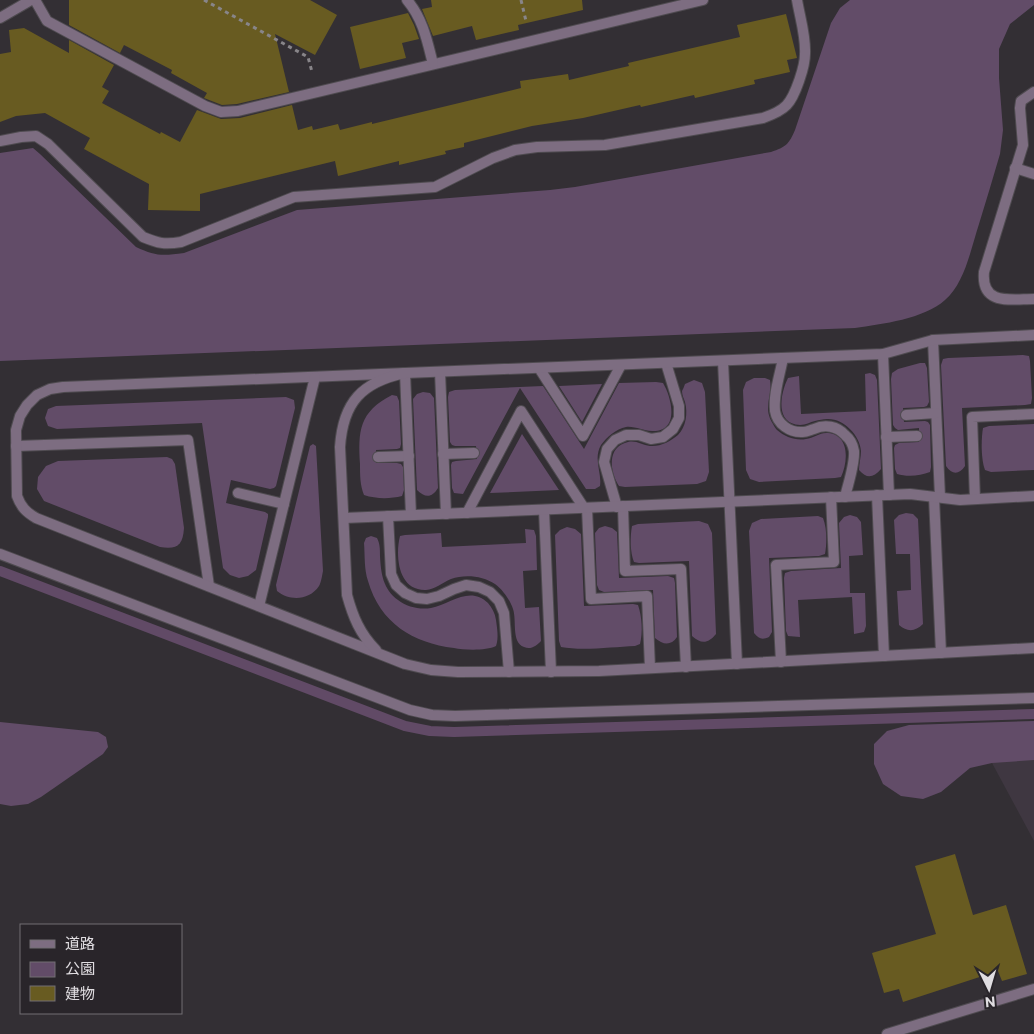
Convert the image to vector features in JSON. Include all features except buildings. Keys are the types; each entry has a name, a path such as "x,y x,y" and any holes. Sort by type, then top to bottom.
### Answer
{"street":[{"path":"0,18 31,0"},
{"path":"35,0 48,21 205,106 221,112 238,111 703,0"},
{"path":"407,0 424,29 433,64"},
{"path":"0,141 36,136 48,144 142,237 168,244 181,242 294,197 435,187 493,158 514,150 537,147 611,144 763,118 775,114 786,106 794,96 803,69 804,41 797,0"},
{"path":"1034,92 1021,101 1023,145 984,272 983,282 987,291 995,298 1005,300 1034,299"},
{"path":"1015,168 1034,174"},
{"path":"1034,335 933,340 883,354 64,387 50,389 37,395 20,416 16,430 17,496 27,513 405,664 431,670 458,672 599,671 1034,648"},
{"path":"933,340 941,653"},
{"path":"883,354 889,495"},
{"path":"783,358 774,402 775,414 781,425 792,432 805,433 816,427 829,426 841,430 850,439 854,451 845,497"},
{"path":"723,360 737,664"},
{"path":"666,363 679,406 679,418 673,429 663,436 651,439 639,435 626,434 615,440 607,449 604,462 620,506 625,571 682,569 686,667"},
{"path":"539,368 583,436 621,365"},
{"path":"440,372 446,514"},
{"path":"405,373 412,515"},
{"path":"381,654 368,642 358,628 348,595 340,446 341,429 347,411 357,397 371,384 405,373"},
{"path":"259,606 314,377"},
{"path":"467,513 521,411 585,508 591,599 647,596 650,668"},
{"path":"906,415 936,413"},
{"path":"975,499 972,418 1034,414"},
{"path":"886,437 917,436"},
{"path":"16,446 188,440 209,586"},
{"path":"443,454 474,453"},
{"path":"378,457 409,456"},
{"path":"238,493 284,504"},
{"path":"344,518 910,494 960,500 1034,496"},
{"path":"877,496 884,656"},
{"path":"780,662 776,565 834,562 831,497"},
{"path":"544,510 551,672"},
{"path":"388,516 391,574 396,585 405,593 416,598 428,599 466,585 479,587 490,592 499,601 504,613 509,672"},
{"path":"0,554 410,710 432,715 454,716 1034,698"},
{"path":"887,1034 1034,989"}],"path":[{"path":"204,0 308,57 317,92"}],"shaded area":[{"path":"1034,721 1034,841 992,763"}],"green space":[{"path":"850,0 1034,0 1034,5 1010,24 999,49 1003,130 1000,154 966,265 952,293 945,300 926,312 902,320 855,328 0,361 0,153 33,148 136,247 154,254 164,255 184,253 297,210 575,187 771,152 789,142 793,135 831,23 840,8"},
{"path":"1029,356 1030,361 1031,404 962,408 965,466 956,473 951,471 946,466 941,365 943,359"},
{"path":"925,363 927,368 929,402 924,407 903,408 904,422 925,421 930,425 931,467 930,472 914,476 901,475 897,474 895,469 895,445 919,442 919,428 898,430 893,425 892,373 898,369"},
{"path":"865,374 875,375 877,380 881,469 875,474 867,476 859,470 861,451 858,439 845,424 833,419 818,420 802,425 792,423 783,414 782,400 788,378 799,376 801,414 866,411"},
{"path":"754,378 770,380 768,412 777,430 791,438 798,439 828,433 840,439 844,444 846,457 841,477 759,482 750,479 746,470 743,390 746,382"},
{"path":"694,380 702,383 705,392 709,472 706,481 697,484 619,486 612,467 613,454 616,449 628,442 658,446 678,435 685,424 686,415 682,391 685,384"},
{"path":"619,383 663,383 671,405 670,420 667,426 661,430 652,431 626,427 609,436 599,450 600,486 595,489 586,489 520,388 463,494 454,493 452,488 452,462 477,459 476,446 455,446 450,442 449,392 455,390 543,386 584,449"},
{"path":"602,384 582,422 559,386"},
{"path":"423,392 430,393 434,398 438,488 433,494 428,496 417,490 413,399 417,394"},
{"path":"392,395 397,396 399,401 401,444 400,448 397,449 376,450 376,463 401,464 403,467 404,490 402,496 397,497 383,498 364,495 360,476 359,452 363,424 373,408"},
{"path":"286,397 294,400 295,408 276,486 270,489 231,480 226,503 268,514 256,570 248,576 239,578 230,575 223,568 202,423 57,429 48,426 45,418 48,409 56,406"},
{"path":"1034,424 1034,470 991,472 985,470 982,449 983,428 989,426"},
{"path":"522,434 559,490 490,493"},
{"path":"313,444 316,446 323,571 320,585 315,591 304,597 293,598 277,591 276,585 310,446"},
{"path":"167,457 172,459 175,464 184,528 182,539 178,545 171,548 160,547 44,501 37,489 38,477 46,466 58,461"},
{"path":"913,514 918,519 923,624 917,629 911,630 899,625 897,591 911,590 910,554 896,554 894,520 899,515"},
{"path":"850,515 857,517 861,522 863,555 849,556 850,593 865,593 866,626 864,632 854,634 852,597 798,600 800,637 788,636 786,631 785,573 841,568 839,523 844,517"},
{"path":"818,516 823,518 825,526 825,554 819,556 769,558 772,632 769,637 759,638 754,633 749,531 752,523 761,519"},
{"path":"699,521 708,524 712,533 716,634 710,640 704,642 692,636 689,561 634,562 631,544 632,526 638,524"},
{"path":"605,526 617,532 619,578 668,576 674,578 677,637 672,642 667,644 655,638 653,590 604,592 599,590 597,585 595,533 599,528"},
{"path":"567,527 575,529 581,534 584,606 638,605 642,624 640,644 635,646 578,649 561,647 559,641 555,535"},
{"path":"525,529 534,530 536,536 537,570 523,571 525,608 539,607 541,641 531,648 524,647 517,641 512,606 503,592 490,581 468,576 451,579 426,590 417,589 409,585 404,579 398,553 400,536 441,533 442,547 526,543"},
{"path":"371,536 378,540 382,575 386,586 393,596 405,604 422,609 438,606 460,597 474,596 481,598 488,603 495,615 498,633 496,646 487,649 458,649 425,641 412,636 400,628 390,619 373,596 365,567 364,543 366,538"},
{"path":"1034,721 1034,760 992,763 970,768 941,792 923,799 901,796 883,784 874,764 874,744 887,731 909,725"},
{"path":"0,722 98,732 106,737 108,747 103,754 28,804 11,806 0,804"}],"waterway":[{"path":"0,571 405,726 430,731 454,732 1034,714"}]}
